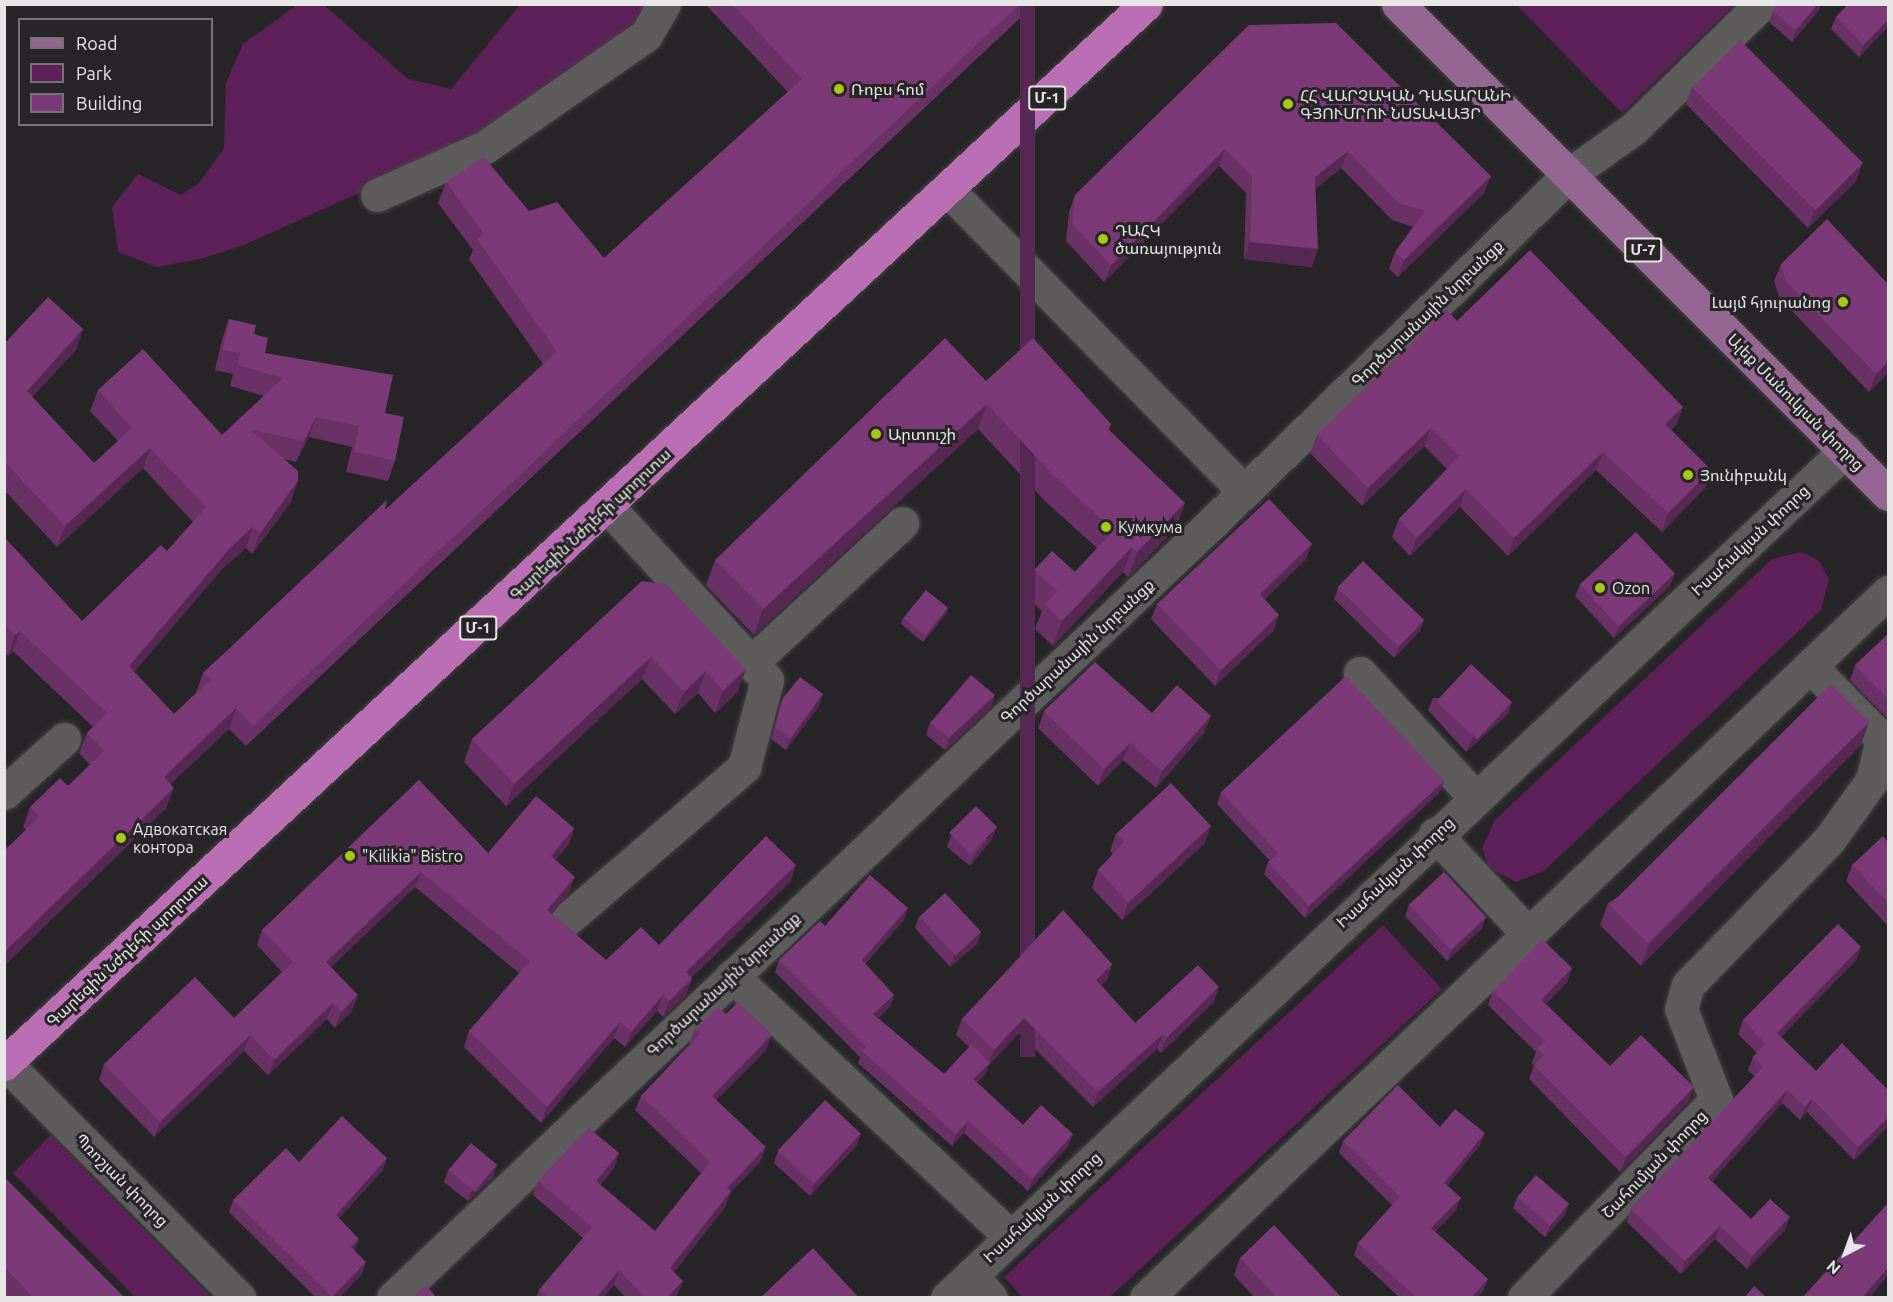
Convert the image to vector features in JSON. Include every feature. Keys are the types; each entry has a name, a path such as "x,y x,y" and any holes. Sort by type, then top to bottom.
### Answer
{"highway":[{"name":"Գարեգին Նժդեհի պողոտա","path":"5,1063 609,508 1146,4"}],"main road":[{"name":"Ալեք Մանուկյան փողոց","path":"1398,4 1567,176 1846,450 1884,479"}],"street":[{"path":"376,195 484,147 646,35 664,4"},
{"name":"Գործարանային նրբանցք","path":"393,1298 1244,491 1567,176 1633,129 1761,4"},
{"path":"948,190 1244,491"},
{"name":"Իսահակյան փողոց","path":"947,1298 981,1286 1011,1237 1474,797 1846,450"},
{"path":"564,922 744,767 767,680 609,508"},
{"path":"752,663 902,523"},
{"path":"1146,1298 1530,936 1888,592"},
{"name":"Շահումյան փողոց","path":"1524,1298 1716,1100 1681,1009 1688,986 1829,840 1872,780 1882,739 1811,667"},
{"path":"1360,673 1474,797"},
{"path":"4,793 64,739"},
{"path":"1435,834 1530,936"},
{"path":"732,976 1011,1237"},
{"name":"Պռոշյան փողոց","path":"5,1063 239,1298"}],"green space":[{"path":"297,5 324,5 408,79 451,89 520,5 649,5 625,32 483,137 244,245 200,259 157,267 118,252 112,207 138,174 181,195 199,183 224,148 226,83 243,44"},
{"path":"1517,5 1734,5 1622,113"},
{"path":"1801,552 1819,561 1829,579 1821,610 1544,871 1516,882 1489,868 1482,848 1495,820 1772,559"},
{"path":"1383,925 1442,989 1110,1297 1022,1297 1004,1277"},
{"path":"51,1135 211,1297 135,1297 13,1173"}],"building":[{"path":"732,4 1020,4 253,726 236,708 164,777 174,788 4,952 4,851 40,816 30,807 60,778 68,786 104,751 87,733 107,713 20,631 15,635 4,624 4,537 82,621 161,545 167,551 206,507 150,448 65,526 4,461 4,344 48,297 83,329 27,391 94,463 132,428 98,390 143,349 222,435 283,378 238,365 240,353 223,350 229,319 256,325 254,334 268,338 265,353 393,375 385,413 404,417 395,461 354,452 359,426 316,417 304,441 251,430 298,471 298,481 260,533 253,527 231,547 129,666 174,714 210,680 203,673 387,500 385,510 557,352 477,239 484,234 446,182 484,157 529,211 557,202 604,258 802,79"},
{"path":"1778,4 1818,4 1796,30 1773,11"},
{"path":"1848,4 1888,4 1888,20 1863,45 1836,17"},
{"name":"ՀՀ ՎԱՐՉԱԿԱՆ ԴԱՏԱՐԱՆԻ ԳՅՈՒՄՐՈՒ ՆՍՏԱՎԱՅՐ","path":"1336,23 1491,176 1404,260 1395,252 1425,211 1398,203 1348,151 1315,177 1318,249 1250,242 1252,176 1225,149 1111,265 1072,224 1075,195 1249,25"},
{"path":"1740,40 1863,163 1816,210 1693,87"},
{"path":"1827,219 1888,284 1888,362 1876,374 1785,280 1781,264"},
{"path":"1530,250 1683,407 1665,424 1711,470 1668,513 1603,452 1514,538 1466,489 1417,538 1399,519 1459,456 1431,428 1368,488 1317,435 1446,309 1457,321"},
{"path":"945,338 986,381 1033,338 1111,424 1107,428 1185,503 1137,552 1132,547 1062,621 1045,604 1057,591 1034,570 1052,551 1075,572 1114,530 1054,476 987,404 763,609 715,560"},
{"path":"1269,499 1312,544 1260,594 1279,615 1221,670 1157,604"},
{"path":"1636,532 1675,574 1619,626 1580,585"},
{"path":"1363,561 1424,620 1398,647 1337,588"},
{"path":"642,581 667,585 746,669 723,691 706,671 684,692 651,657 514,784 472,739"},
{"path":"926,590 948,608 925,636 903,618"},
{"path":"1888,634 1888,699 1855,665"},
{"path":"1095,662 1152,713 1177,685 1211,716 1162,771 1130,743 1104,769 1044,711"},
{"path":"1471,664 1512,702 1477,739 1436,701"},
{"path":"971,675 995,695 949,738 930,723"},
{"path":"1346,676 1444,781 1309,906 1268,862 1278,853 1221,792"},
{"path":"800,677 823,694 790,739 775,727 783,698"},
{"path":"1831,684 1869,722 1648,944 1610,905"},
{"path":"419,780 488,853 536,796 574,828 551,856 575,877 547,910 606,960 641,927 659,945 766,836 796,865 686,972 692,979 669,1001 663,995 631,1032 620,1022 547,1107 469,1031 530,961 421,872 326,962 358,995 341,1012 333,1003 274,1060 250,1035 160,1122 104,1064 195,977 234,1018 293,962 262,930"},
{"path":"1171,783 1211,826 1128,903 1098,870 1124,842 1116,834"},
{"path":"976,806 997,827 970,854 949,833"},
{"path":"1883,836 1888,842 1888,903 1852,865"},
{"path":"1444,872 1486,917 1451,950 1409,905"},
{"path":"870,875 908,908 862,960 894,995 873,1014 944,1074 972,1044 990,1063 973,1079 1023,1125 1041,1105 1073,1134 1032,1179 969,1121 956,1134 862,1051 866,1047 779,960 820,921 825,926"},
{"path":"945,893 981,932 956,956 919,917"},
{"path":"1063,910 1112,964 1096,980 1135,1023 1198,965 1219,987 1166,1038 1163,1034 1098,1092 1024,1018 994,1050 962,1019"},
{"path":"1838,924 1861,947 1777,1033 1816,1071 1842,1043 1888,1090 1888,1118 1858,1147 1812,1099 1805,1107 1787,1090 1708,1178 1751,1219 1770,1199 1790,1217 1752,1256 1720,1226 1685,1261 1631,1209 1763,1067 1753,1057 1765,1044 1743,1020"},
{"path":"1542,939 1572,968 1541,1000 1610,1066 1641,1035 1694,1087 1626,1157 1534,1065 1544,1055 1537,1049 1545,1041 1493,991"},
{"path":"738,1002 772,1035 712,1096 766,1147 727,1188 731,1191 670,1268 683,1281 666,1298 646,1298 619,1270 596,1298 548,1298 539,1290 592,1227 538,1181 589,1128 619,1153 596,1181 655,1231 710,1162 641,1096 700,1034 695,1029 718,1007 726,1014"},
{"path":"1398,1085 1440,1127 1455,1109 1485,1133 1444,1183 1461,1198 1431,1228 1488,1279 1471,1298 1417,1298 1358,1243 1400,1197 1343,1141"},
{"path":"825,1100 861,1133 814,1184 778,1150"},
{"path":"342,1116 387,1158 336,1215 359,1239 351,1247 366,1262 332,1297 233,1200 286,1148 299,1162"},
{"path":"471,1143 497,1165 475,1192 449,1170"},
{"path":"1536,1175 1569,1204 1550,1226 1517,1197"},
{"path":"4,1177 125,1298 34,1298 4,1267"},
{"path":"1888,1203 1888,1268 1862,1298 1802,1298"},
{"path":"1274,1225 1342,1298 1277,1298 1240,1258"},
{"path":"813,1248 859,1298 760,1298"},
{"path":"426,1285 437,1298 413,1298"},
{"path":"1754,1286 1767,1298 1744,1298"}],"place":[{"name":"Ռոբս հոմ","path":"839,89"},
{"name":"ՀՀ ՎԱՐՉԱԿԱՆ ԴԱՏԱՐԱՆԻ ԳՅՈՒՄՐՈՒ ՆՍՏԱՎԱՅՐ","path":"1288,104"},
{"name":"ԴԱՀԿ ծառայություն","path":"1103,239"},
{"name":"Լայմ հյուրանոց","path":"1843,302"},
{"name":"Արտուշի","path":"876,434"},
{"name":"Յունիբանկ","path":"1688,475"},
{"name":"Кумкума","path":"1106,527"},
{"name":"Ozon","path":"1600,588"},
{"name":"Адвокатская контора","path":"121,838"},
{"name":"\"Kilikia\" Bistro","path":"350,856"}]}
